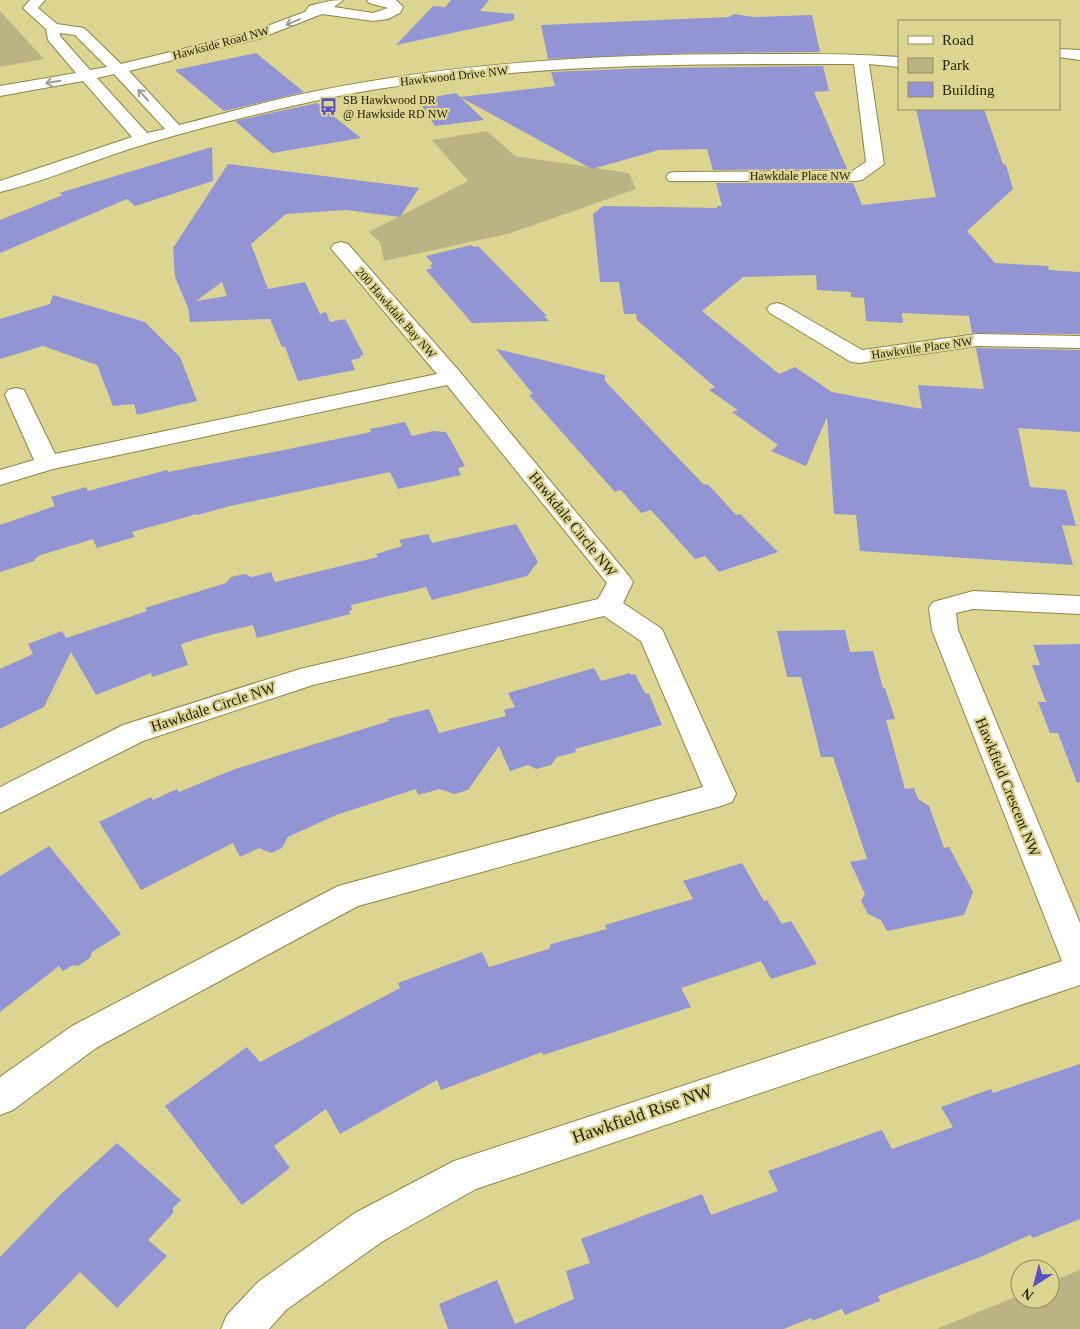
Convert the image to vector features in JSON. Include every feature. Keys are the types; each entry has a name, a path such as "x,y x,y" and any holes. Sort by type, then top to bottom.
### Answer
{"street":[{"path":"38,0 30,8 53,28 79,31 104,58 118,69 176,131"},
{"name":"Hawkside Road NW","path":"0,91 118,69 267,32 322,10 336,0"},
{"name":"Hawkside Road NW","path":"297,6 373,17 383,16 395,10 394,4 374,0"},
{"name":"Hawkside Road NW","path":"0,77 104,58 197,37 265,17"},
{"path":"53,28 53,37 142,139"},
{"name":"Hawkwood Drive NW","path":"861,58 898,52"},
{"path":"1060,53 1080,54"},
{"name":"Hawkwood Drive NW","path":"0,187 142,139 311,97 415,79 576,63 694,59 861,58 898,62"},
{"name":"Hawkdale Place NW","path":"675,177 856,176 875,164 861,58"},
{"name":"200 Hawkdale Bay NW","path":"341,248 452,377"},
{"name":"Hawkville Place NW","path":"777,309 859,357 977,340 1080,342"},
{"path":"0,478 48,463 452,377"},
{"name":"Hawkdale Circle NW","path":"0,801 133,733 310,676 608,606 620,582 452,377"},
{"path":"16,395 48,463"},
{"name":"Hawkfield Crescent NW","path":"1080,605 973,600 942,608 945,630 1080,963"},
{"path":"0,1098 84,1037 349,894 720,794 652,636 608,606"},
{"name":"Hawkfield Rise NW","path":"241,1329 272,1296 369,1226 467,1174 1080,970"}],"green space":[{"path":"0,11 44,59 0,67"},
{"path":"487,131 515,156 629,173 636,189 511,233 384,261 380,242 369,232 468,181 432,140"},
{"path":"1080,1270 1080,1329 937,1329 1010,1299 1010,1309 1060,1309 1060,1278"}],"building":[{"path":"451,0 489,0 480,11 514,14 514,20 396,45 433,6 445,7"},
{"path":"734,14 753,17 812,15 820,52 690,53 548,59 541,25 729,17"},
{"path":"256,53 304,92 224,111 175,70"},
{"path":"823,66 829,91 814,92 847,169 713,170 707,149 659,150 592,169 460,97 555,86 551,72 649,68"},
{"path":"456,93 484,120 435,126 418,100"},
{"path":"317,103 361,138 272,153 235,121"},
{"path":"916,110 984,110 1003,164 1006,165 1013,189 967,231 995,263 1048,266 1049,270 1080,272 1080,334 972,333 969,316 902,313 903,323 866,321 864,298 851,297 851,292 817,290 816,275 743,277 702,311 779,374 795,367 832,392 922,409 918,385 984,389 976,348 1080,350 1080,432 1018,428 1030,487 1066,490 1076,526 1062,525 1073,565 860,551 856,515 834,514 827,417 806,466 771,451 778,445 732,412 738,410 709,390 715,387 637,320 636,314 624,314 619,282 600,282 593,214 603,206 717,208 717,206 722,206 716,183 853,183 862,205 936,197"},
{"path":"212,147 213,181 135,206 127,199 0,253 0,220 63,195 59,193"},
{"path":"228,164 419,188 400,217 346,210 286,214 251,244 268,289 305,282 320,314 326,312 330,322 345,319 364,355 360,356 361,358 351,360 355,370 298,381 285,347 282,347 270,319 190,322 188,308 175,277 173,248","holes":["222,282 227,296 196,301"]},
{"path":"471,245 474,247 478,246 547,316 544,316 549,321 472,323 426,270 432,268 430,265 433,264 426,256"},
{"path":"53,295 145,322 180,357 197,401 137,415 134,404 113,406 97,365 43,346 0,359 0,319 50,304"},
{"path":"496,349 605,375 605,381 703,484 709,485 736,515 740,514 778,552 719,572 705,556 695,559 651,510 641,513 621,490 615,492 529,395 533,394"},
{"path":"405,422 412,436 433,431 446,432 465,466 458,468 461,475 398,489 390,472 197,514 132,532 135,537 97,548 93,539 38,556 34,561 0,572 0,525 55,506 51,497 86,487 88,491 167,470 168,472 371,432 370,429"},
{"path":"516,524 538,562 527,576 432,600 426,587 351,605 352,610 349,611 350,614 257,638 253,625 214,634 181,644 188,665 152,677 151,673 96,695 71,652 44,707 0,729 0,669 33,654 28,644 62,631 66,638 147,611 145,608 226,583 231,577 245,574 252,577 271,572 275,582 378,557 376,554 402,546 399,540 428,534 432,543"},
{"path":"845,630 850,652 873,651 883,688 885,688 895,719 886,720 905,789 914,788 918,799 929,806 944,848 949,847 973,892 964,915 887,931 881,920 868,914 861,901 865,894 850,862 867,859 833,757 821,757 801,677 787,677 777,631"},
{"path":"1080,644 1080,782 1077,783 1058,733 1050,733 1038,702 1046,702 1032,665 1040,665 1033,645"},
{"path":"594,668 601,681 630,673 631,675 635,674 645,693 649,694 662,725 575,749 576,752 557,757 551,765 536,769 528,765 510,771 499,746 468,790 454,794 440,789 418,795 416,789 336,815 288,837 282,848 271,853 259,848 240,857 233,843 141,890 99,822 151,797 153,800 177,789 179,792 235,769 389,721 388,719 429,709 439,733 506,716 504,710 515,707 508,693"},
{"path":"49,846 121,934 92,952 90,958 78,966 73,965 63,971 59,966 0,1012 0,876"},
{"path":"742,863 764,901 767,900 782,924 791,921 817,964 771,979 761,961 681,988 691,1007 543,1055 542,1052 441,1090 437,1080 340,1134 326,1109 274,1146 290,1168 242,1205 165,1106 247,1047 260,1062 400,988 398,983 482,952 489,967 549,949 551,944 607,929 605,925 693,899 683,881"},
{"path":"1080,1064 1080,1219 1033,1238 1030,1235 978,1258 878,1296 880,1301 845,1315 842,1309 812,1321 811,1318 784,1329 448,1329 439,1304 497,1280 515,1324 574,1299 566,1271 590,1263 581,1239 702,1194 711,1215 778,1191 768,1171 882,1130 892,1149 953,1127 941,1107 991,1089 993,1093"},
{"path":"117,1143 181,1200 173,1208 173,1213 148,1240 167,1256 117,1308 80,1272 25,1329 0,1329 0,1257 60,1195"}],"place":[{"name":"SB Hawkwood DR @ Hawkside RD NW","path":"329,107"}]}
